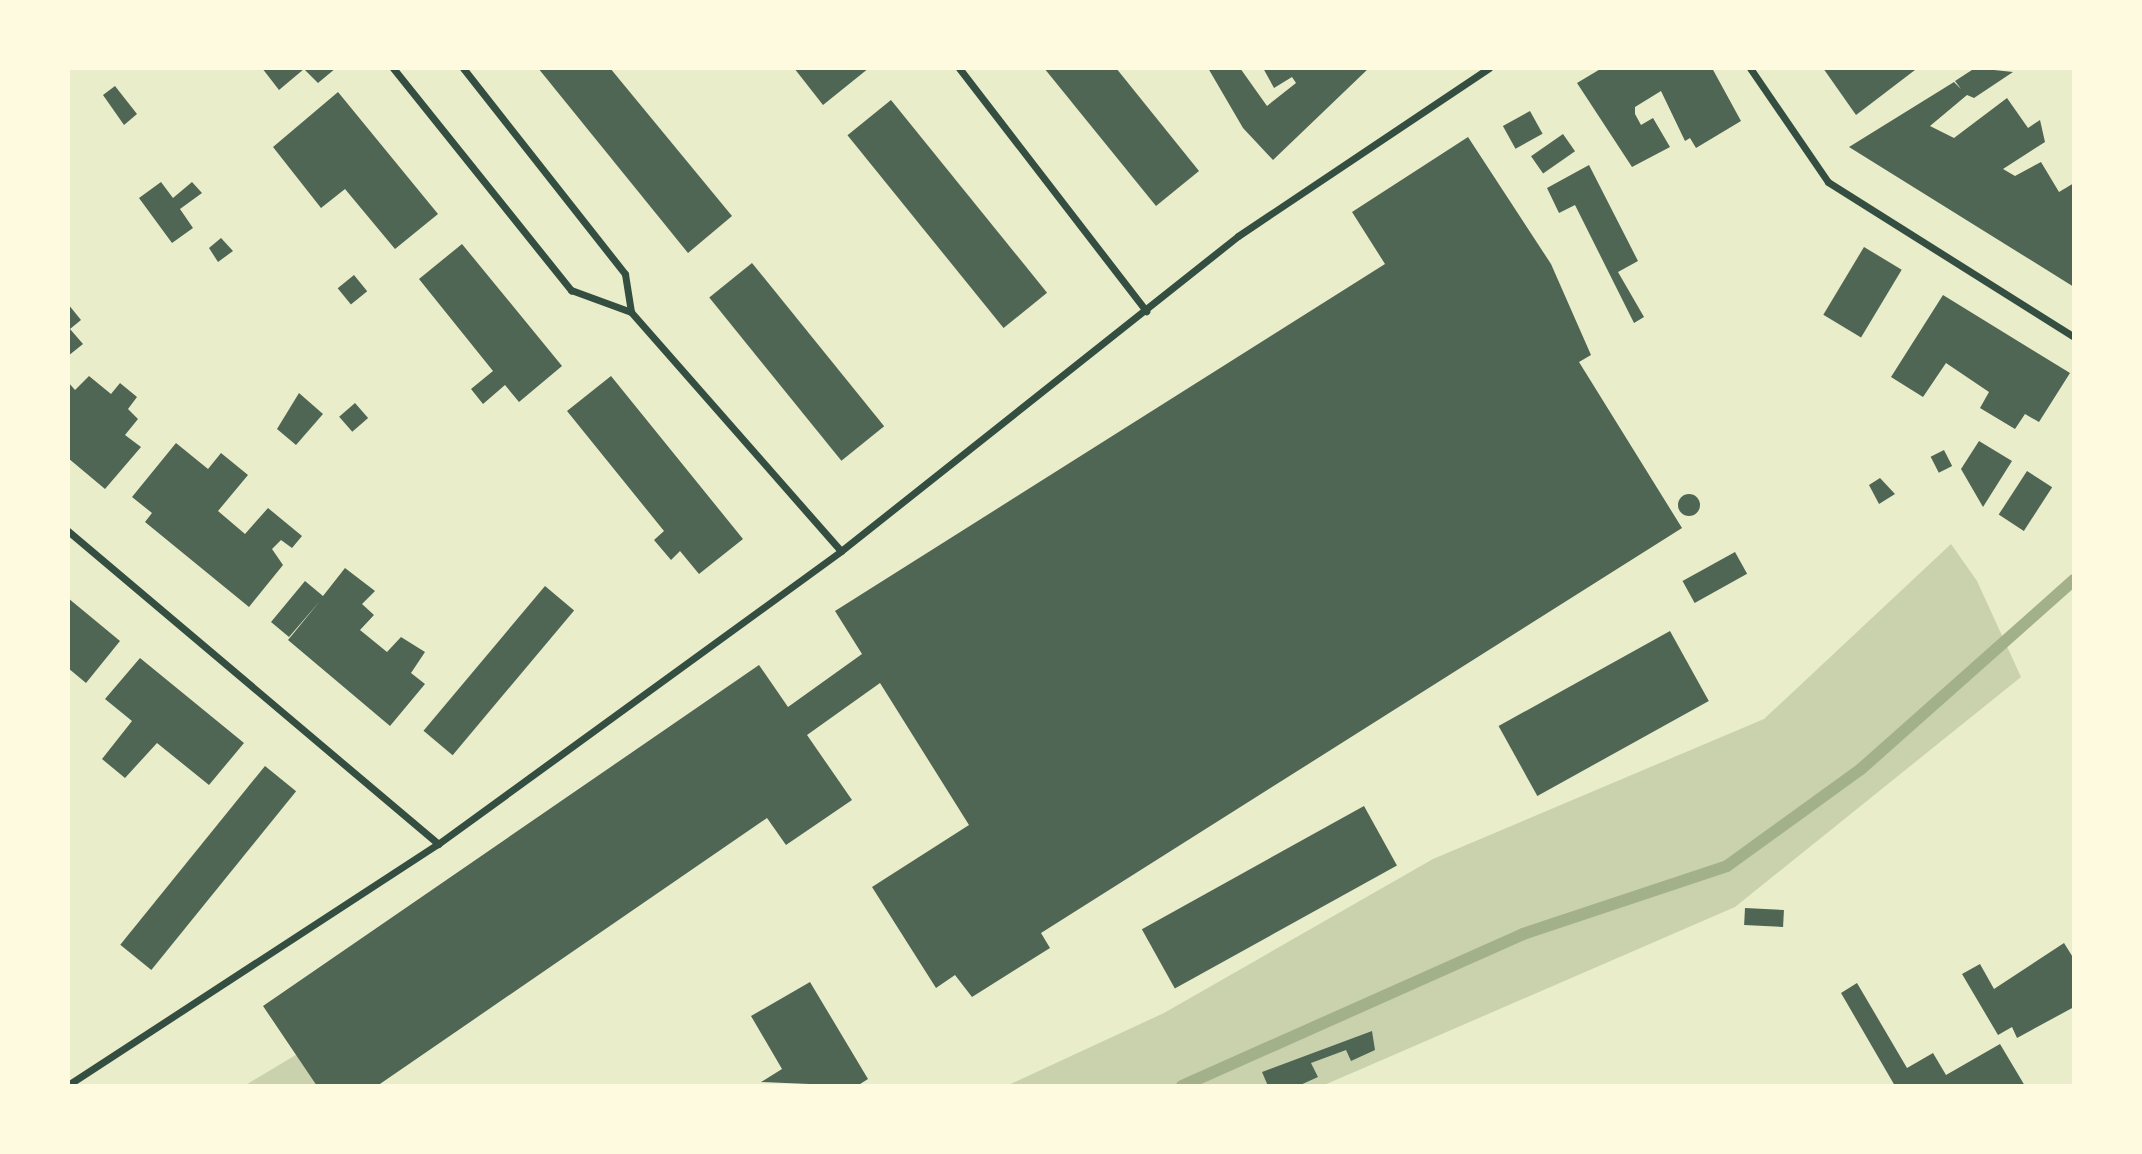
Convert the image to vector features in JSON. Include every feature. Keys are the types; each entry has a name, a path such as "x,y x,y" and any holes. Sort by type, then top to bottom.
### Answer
{"street":[{"path":"393,68 571,290 631,312 841,551"},
{"path":"463,68 625,274 631,312"},
{"path":"959,68 1146,311"},
{"path":"68,1085 438,845 841,551 1238,236 1489,68"},
{"path":"1750,68 1828,182 2074,337"},
{"path":"68,530 438,845"}],"green space":[{"path":"1951,544 1977,581 2021,677 1735,907 1322,1086 1006,1086 1164,1013 1433,859 1764,719"},
{"path":"304,1050 331,1086 244,1086"}],"building":[{"path":"262,68 336,68 318,83 304,69 279,90"},
{"path":"538,68 610,68 732,216 688,253"},
{"path":"794,68 869,68 823,105"},
{"path":"1044,68 1116,68 1199,171 1156,206"},
{"path":"1208,68 1240,68 1267,106 1296,83 1292,77 1274,88 1263,68 1369,68 1273,160 1243,128"},
{"path":"1602,68 1712,68 1741,121 1696,148 1690,138 1685,141 1661,91 1635,107 1635,114 1641,125 1653,118 1670,147 1632,167 1577,83"},
{"path":"1823,68 1913,68 1915,70 1856,115"},
{"path":"1975,68 2013,72 1974,98 1967,95 1930,126 1954,138 2007,98 2028,128 2040,120 2045,142 2003,169 2015,176 2041,162 2059,192 2074,183 2074,287 1849,147 1954,82 1961,89 1955,81"},
{"path":"115,86 137,114 124,125 103,95"},
{"path":"338,92 438,214 395,249 345,189 321,208 273,147"},
{"path":"891,100 1047,293 1004,328 847,135"},
{"path":"1530,111 1543,134 1515,149 1503,126"},
{"path":"1563,134 1575,151 1543,174 1531,156"},
{"path":"1468,137 1551,264 1591,355 1579,362 1682,528 1041,933 1050,948 972,997 955,975 936,988 872,887 969,825 880,683 807,735 852,800 786,845 767,818 377,1086 317,1086 263,1006 759,665 788,707 862,654 835,611 1385,264 1352,212"},
{"path":"1589,165 1638,261 1618,272 1644,317 1634,323 1575,205 1559,213 1547,188"},
{"path":"161,182 173,198 192,182 202,193 180,209 193,228 172,243 139,198"},
{"path":"221,238 233,251 218,262 209,248"},
{"path":"462,244 562,366 519,402 505,385 483,404 471,389 493,371 419,279"},
{"path":"1864,247 1902,270 1861,337 1823,315"},
{"path":"752,263 884,426 841,461 709,298"},
{"path":"354,275 367,291 351,305 338,288"},
{"path":"1943,295 2070,373 2039,422 2025,414 2015,429 1980,408 1989,392 1946,363 1923,397 1891,377"},
{"path":"68,304 81,320 70,329 83,344 68,356"},
{"path":"89,376 111,394 120,383 137,397 128,409 138,419 125,435 141,447 105,489 68,458 68,382 75,390"},
{"path":"611,376 743,539 699,574 680,551 671,560 654,540 664,531 567,411"},
{"path":"299,393 323,414 296,445 277,429"},
{"path":"355,403 368,418 352,432 339,417"},
{"path":"1979,441 2012,461 1983,507 1961,469"},
{"path":"176,443 208,469 221,453 248,475 218,511 245,534 268,508 302,536 292,548 281,540 272,549 283,565 249,607 145,522 152,513 132,497"},
{"path":"1944,450 1952,466 1939,473 1931,457"},
{"path":"2027,471 2052,487 2024,531 1999,515"},
{"path":"1880,478 1895,494 1879,504 1869,485"},
{"path":"1685,494 1693,494 1700,501 1700,509 1693,516 1685,516 1678,509 1678,501"},
{"path":"1735,552 1747,574 1695,603 1683,581"},
{"path":"345,568 375,591 362,604 374,615 360,630 387,652 401,637 425,652 411,673 425,684 390,726 288,640 320,601 289,637 271,622 305,581 323,596"},
{"path":"545,586 574,610 453,755 424,731"},
{"path":"68,598 120,641 86,683 68,668"},
{"path":"1670,631 1709,701 1537,796 1499,726"},
{"path":"140,658 244,743 209,785 157,743 125,778 102,759 132,721 105,699"},
{"path":"265,766 296,791 151,970 120,945"},
{"path":"1364,806 1397,865 1175,989 1142,929"},
{"path":"1745,908 1784,910 1783,927 1744,925"},
{"path":"2064,943 2074,959 2074,1007 2017,1038 2012,1027 1998,1035 1962,974 1980,964 1994,989"},
{"path":"810,982 868,1079 857,1086 761,1082 782,1069 751,1016"},
{"path":"1857,983 1907,1068 1933,1053 1946,1075 2000,1044 2025,1086 1895,1086 1841,993"},
{"path":"1372,1031 1375,1050 1351,1061 1346,1050 1311,1063 1318,1077 1298,1086 1268,1086 1262,1072"}],"waterway":[{"path":"1182,1086 1523,934 1727,866 1861,769 2074,580"}]}
